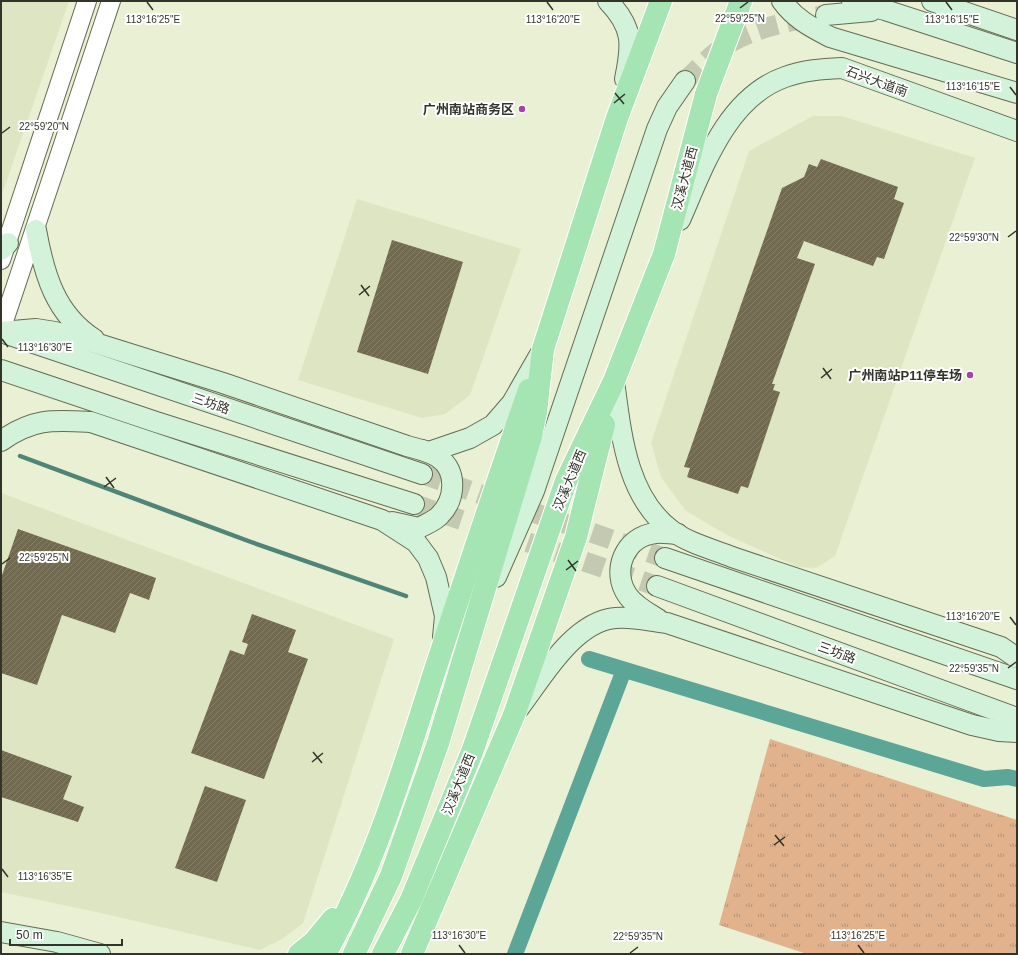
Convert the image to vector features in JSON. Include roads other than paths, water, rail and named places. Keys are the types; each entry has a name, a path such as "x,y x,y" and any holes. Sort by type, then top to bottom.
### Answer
{"main road":[{"path":"608,1 619,12 630,33 630,58 617,118"},
{"path":"331,949 355,894 398,786 474,548 543,349 617,118 661,1"},
{"name":"汉溪大道西","path":"383,954 411,900 472,752 566,481 614,381 664,254 706,94 741,1"},
{"path":"782,1 793,15 808,26 830,37 1017,93"},
{"path":"852,1 885,10 1017,53"},
{"path":"932,1 1017,30"},
{"path":"826,15 885,10"},
{"path":"830,37 827,47 832,59 842,68"},
{"name":"石兴大道南","path":"664,254 716,139 736,112 756,93 784,77 816,69 842,68 1017,131"},
{"path":"475,626 534,491 657,129 667,107 685,81"},
{"path":"36,230 40,256 53,294 68,317 81,330 106,346"},
{"path":"1,332 36,329 46,330 106,346 223,383 429,452 451,446 470,438 493,425 512,403 543,349"},
{"name":"三坊路","path":"1,332 422,474"},
{"path":"354,954 391,876 438,743 475,626 531,436 536,412 543,349"},
{"path":"1,370 156,422 414,504"},
{"path":"614,381 623,445 639,489 655,517 678,534 698,544 829,591 1012,653"},
{"path":"412,954 514,714 576,537 614,381"},
{"path":"1,441 14,432 34,423 58,420 91,422 382,520 419,528 440,515 450,501 452,484 450,472 438,457 422,450"},
{"path":"382,520 416,542 428,558 436,577 445,616 442,651"},
{"path":"662,623 629,598 620,580 620,568 626,552 633,543 656,533 678,534"},
{"path":"664,558 1017,679"},
{"name":"三坊路","path":"657,586 1017,718"},
{"path":"514,714 570,643 589,627 613,618 630,618 662,623 1017,740"},
{"path":"972,725 1017,732"},
{"path":"299,954 314,942 355,894"},
{"path":"1,932 57,942 100,954"}],"street":[{"path":"3,251 87,1"},
{"path":"1,332 111,1"}],"waterway":[{"path":"20,456 251,542 406,596"},
{"path":"589,659 984,779 1008,777 1017,779"},
{"path":"515,954 624,670"}],"tunnel":[{"path":"685,81 706,61 731,42 770,26 826,15"},
{"path":"422,474 665,558"},
{"path":"414,504 657,586"}],"place":[{"name":"广州南站商务区","path":"522,109"},
{"name":"广州南站P11停车场","path":"970,375"}]}
